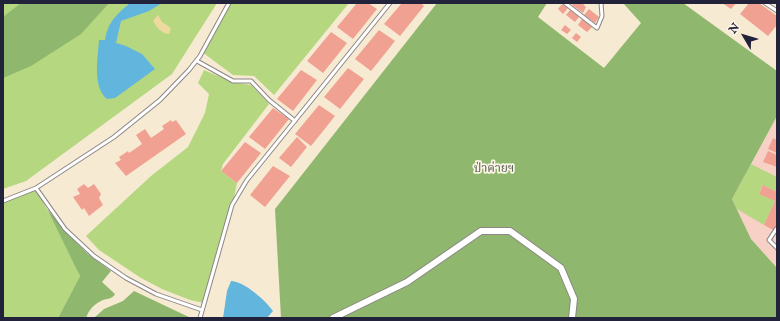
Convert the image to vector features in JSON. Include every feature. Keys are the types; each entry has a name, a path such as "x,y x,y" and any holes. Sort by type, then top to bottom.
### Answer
{"street":[{"path":"333,318 407,282 481,231 510,231 561,268 574,299 572,318"}],"lane":[{"path":"3,201 36,188 114,137 160,100 197,61 229,3"},
{"path":"200,318 232,205 247,180 390,3"},
{"path":"565,3 597,28 602,16 601,3"},
{"path":"765,3 777,11"},
{"path":"197,61 233,81 251,81 269,100 295,121"},
{"path":"36,188 65,229 94,256 126,278 156,294 202,310"},
{"path":"777,228 769,240 777,248"}],"shaded area":[{"path":"777,116 777,268 751,239 732,199"}],"green space":[{"path":"3,3 217,3 172,74 26,181 3,189"},
{"path":"21,3 109,3 81,34 31,66 3,78 3,17"},
{"path":"230,3 349,3 274,95 254,76 233,75 202,52"},
{"name":"ป่าค่ายฯ","path":"437,3 547,3 538,17 604,68 641,23 623,3 683,3 777,71 777,116 732,199 751,239 777,268 777,318 281,318 275,209"},
{"path":"204,70 232,82 251,85 269,104 223,164 221,171 237,183 204,303 190,300 162,289 141,278 99,250 86,236 151,176 188,147 205,113 209,94 198,83"},
{"path":"751,164 777,177 777,192 763,185 759,193 775,201 764,225 737,209 732,199"},
{"path":"36,188 80,276 58,318 3,318 3,201"},
{"path":"47,209 67,233 88,254 111,271 102,282 115,294 109,299 103,300 96,304 90,310 86,318 58,318 80,276"},
{"path":"134,291 191,318 94,318 104,309 123,301"}],"sand":[{"path":"158,15 162,22 171,28 169,34 160,30 153,21"}],"water":[{"path":"130,3 162,3 149,11 121,21 116,43 142,54 155,69 115,98 107,99 99,87 97,63 99,40 105,40 108,28 113,19"},
{"path":"231,281 242,284 265,302 273,311 267,318 223,318 227,291"}],"building":[{"path":"357,3 368,3 377,9 353,39 337,27"},
{"path":"402,3 421,3 424,6 400,36 384,24"},
{"path":"574,3 582,3 586,7 583,13 572,5"},
{"path":"722,3 736,3 731,9"},
{"path":"749,3 759,3 777,16 777,25 768,36 740,14"},
{"path":"562,4 568,8 563,14 558,9"},
{"path":"589,9 599,17 595,23 584,15"},
{"path":"570,10 579,17 575,22 566,15"},
{"path":"582,19 592,27 587,32 578,25"},
{"path":"565,25 571,30 567,34 561,30"},
{"path":"379,30 395,41 371,71 355,59"},
{"path":"331,32 347,43 323,73 307,61"},
{"path":"576,33 581,37 577,42 572,38"},
{"path":"348,68 364,79 340,109 324,97"},
{"path":"301,70 317,80 293,111 277,99"},
{"path":"319,105 335,116 311,146 295,134"},
{"path":"273,108 289,119 265,149 249,137"},
{"path":"171,120 172,122 176,120 186,134 126,176 115,163 121,160 119,157 128,151 129,153 142,144 136,135 145,129 151,138 164,129 162,126"},
{"path":"297,137 307,147 291,167 279,158"},
{"path":"773,138 777,140 777,153 768,149"},
{"path":"245,142 261,153 237,183 221,171"},
{"path":"768,151 777,155 777,167 763,162"},
{"path":"273,166 290,176 265,207 250,195"},
{"path":"84,184 88,188 94,184 101,194 99,198 103,205 89,216 84,208 82,210 73,197 80,194 77,189"},
{"path":"763,185 777,192 777,223 773,230 764,225 775,201 759,194"}]}
